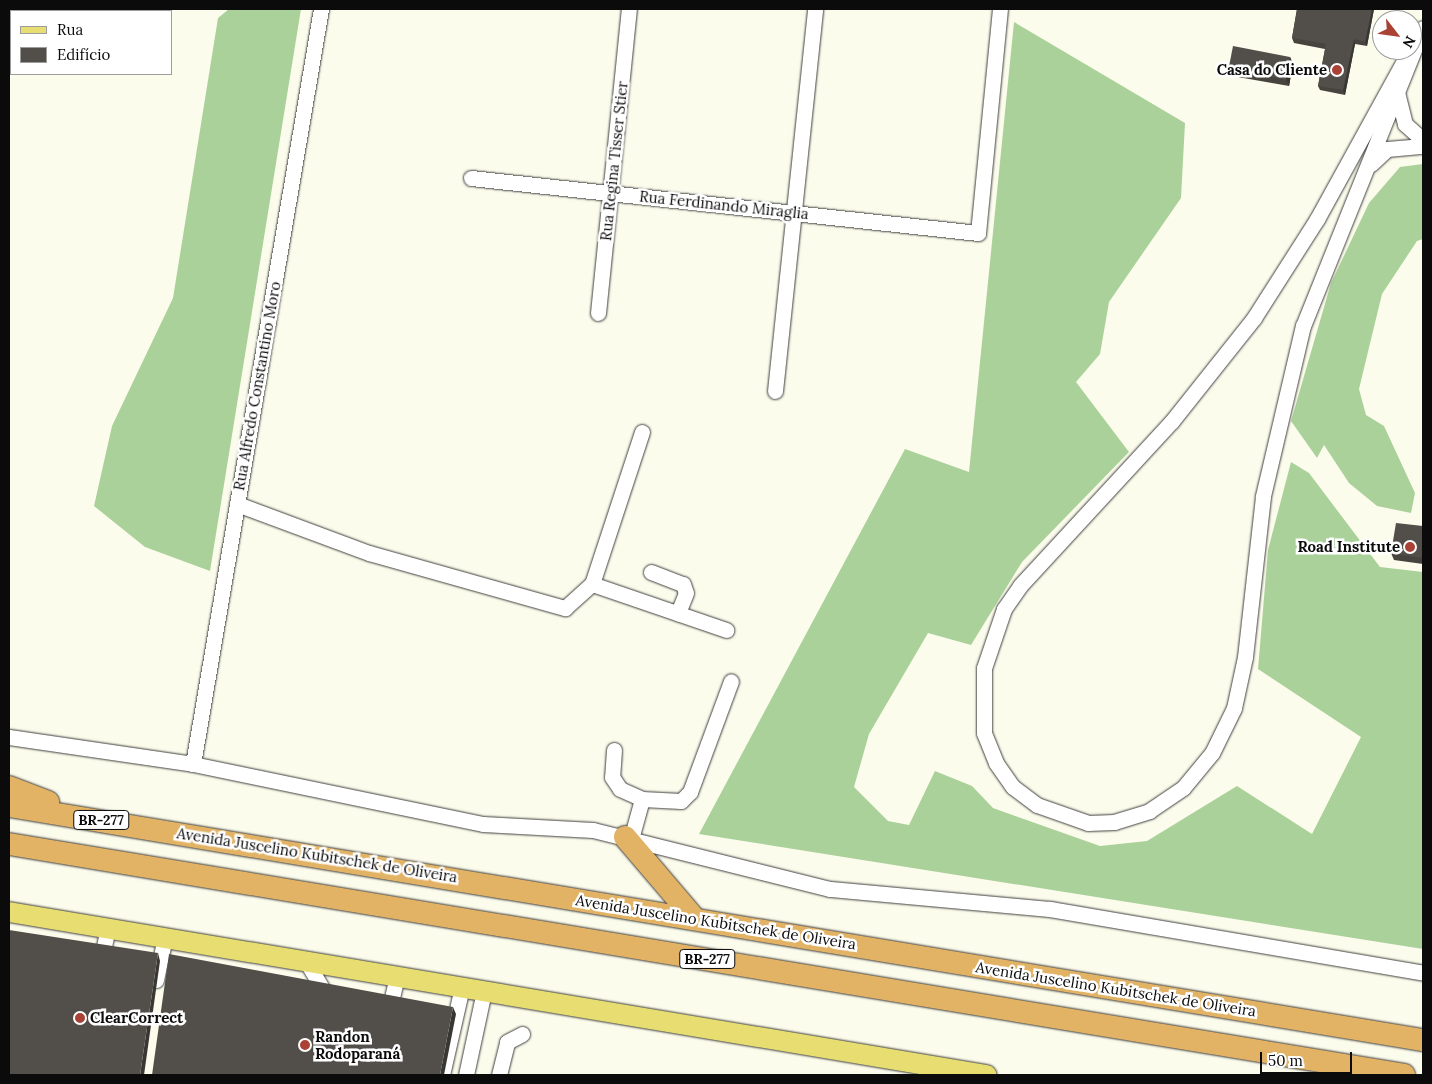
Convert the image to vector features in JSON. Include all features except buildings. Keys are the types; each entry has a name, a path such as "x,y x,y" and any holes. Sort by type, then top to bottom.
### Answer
{"highway":[{"path":"9,787 96,819"},
{"name":"Avenida Juscelino Kubitschek de Oliveira","path":"9,806 1423,1040"},
{"path":"628,838 694,918"},
{"name":"BR-277","path":"9,844 1404,1075"}],"main road":[{"path":"9,912 986,1075"}],"street":[{"name":"Rua Alfredo Constantino Moro","path":"193,764 321,9"},
{"name":"Rua Regina Tisser Stier","path":"598,313 630,9"},
{"path":"775,391 815,9"},
{"name":"Rua Ferdinando Miraglia","path":"471,178 978,233 1000,9"},
{"path":"1404,60 1317,219 1254,318 1172,421 1020,586 1004,609 984,668 984,733 1002,771 1037,805 1088,823 1114,822 1149,811 1183,788 1212,753 1234,708 1245,657 1263,496 1303,326 1356,189 1423,27"},
{"path":"1397,92 1405,124 1423,140"},
{"path":"1356,189 1376,156 1400,144 1423,146"},
{"path":"237,504 369,553 529,601 565,608 592,584 642,432"},
{"path":"651,572 683,584 686,593 678,613"},
{"path":"592,584 726,630"},
{"path":"614,750 612,777 620,789 642,799 681,801 686,797 731,681"},
{"path":"9,737 193,764 483,824 593,830 830,890 1040,907 1423,973"},
{"path":"628,838 642,799"},
{"path":"100,967 108,928"},
{"path":"153,997 165,937"},
{"path":"306,961 328,998 343,1008"},
{"path":"82,972 100,967 114,973"},
{"path":"378,1027 385,1030 397,976"},
{"path":"442,1075 462,987"},
{"path":"466,1075 484,991"},
{"path":"499,1075 507,1042 522,1034"}],"green space":[{"path":"229,9 301,9 210,571 145,547 94,506 112,426 173,298 218,18"},
{"path":"1014,22 1185,123 1181,198 1109,302 1100,354 1076,382 1129,452 1022,562 971,645 928,633 869,734 854,787 888,821 909,825 935,771 972,786 993,808 1100,846 1147,841 1237,786 1312,834 1361,737 1258,669 1268,550 1291,462 1309,473 1380,567 1423,572 1423,949 699,834 905,449 969,472"},
{"path":"1423,164 1423,239 1417,241 1382,294 1359,389 1366,415 1384,426 1415,493 1411,513 1377,506 1349,483 1324,445 1317,458 1291,421 1331,283 1369,203 1400,167"}],"place":[{"name":"Casa do Cliente","path":"1337,70"},
{"name":"Road Institute","path":"1410,547"},
{"name":"ClearCorrect","path":"80,1018"},
{"name":"Randon Rodoparaná","path":"305,1045"}]}
